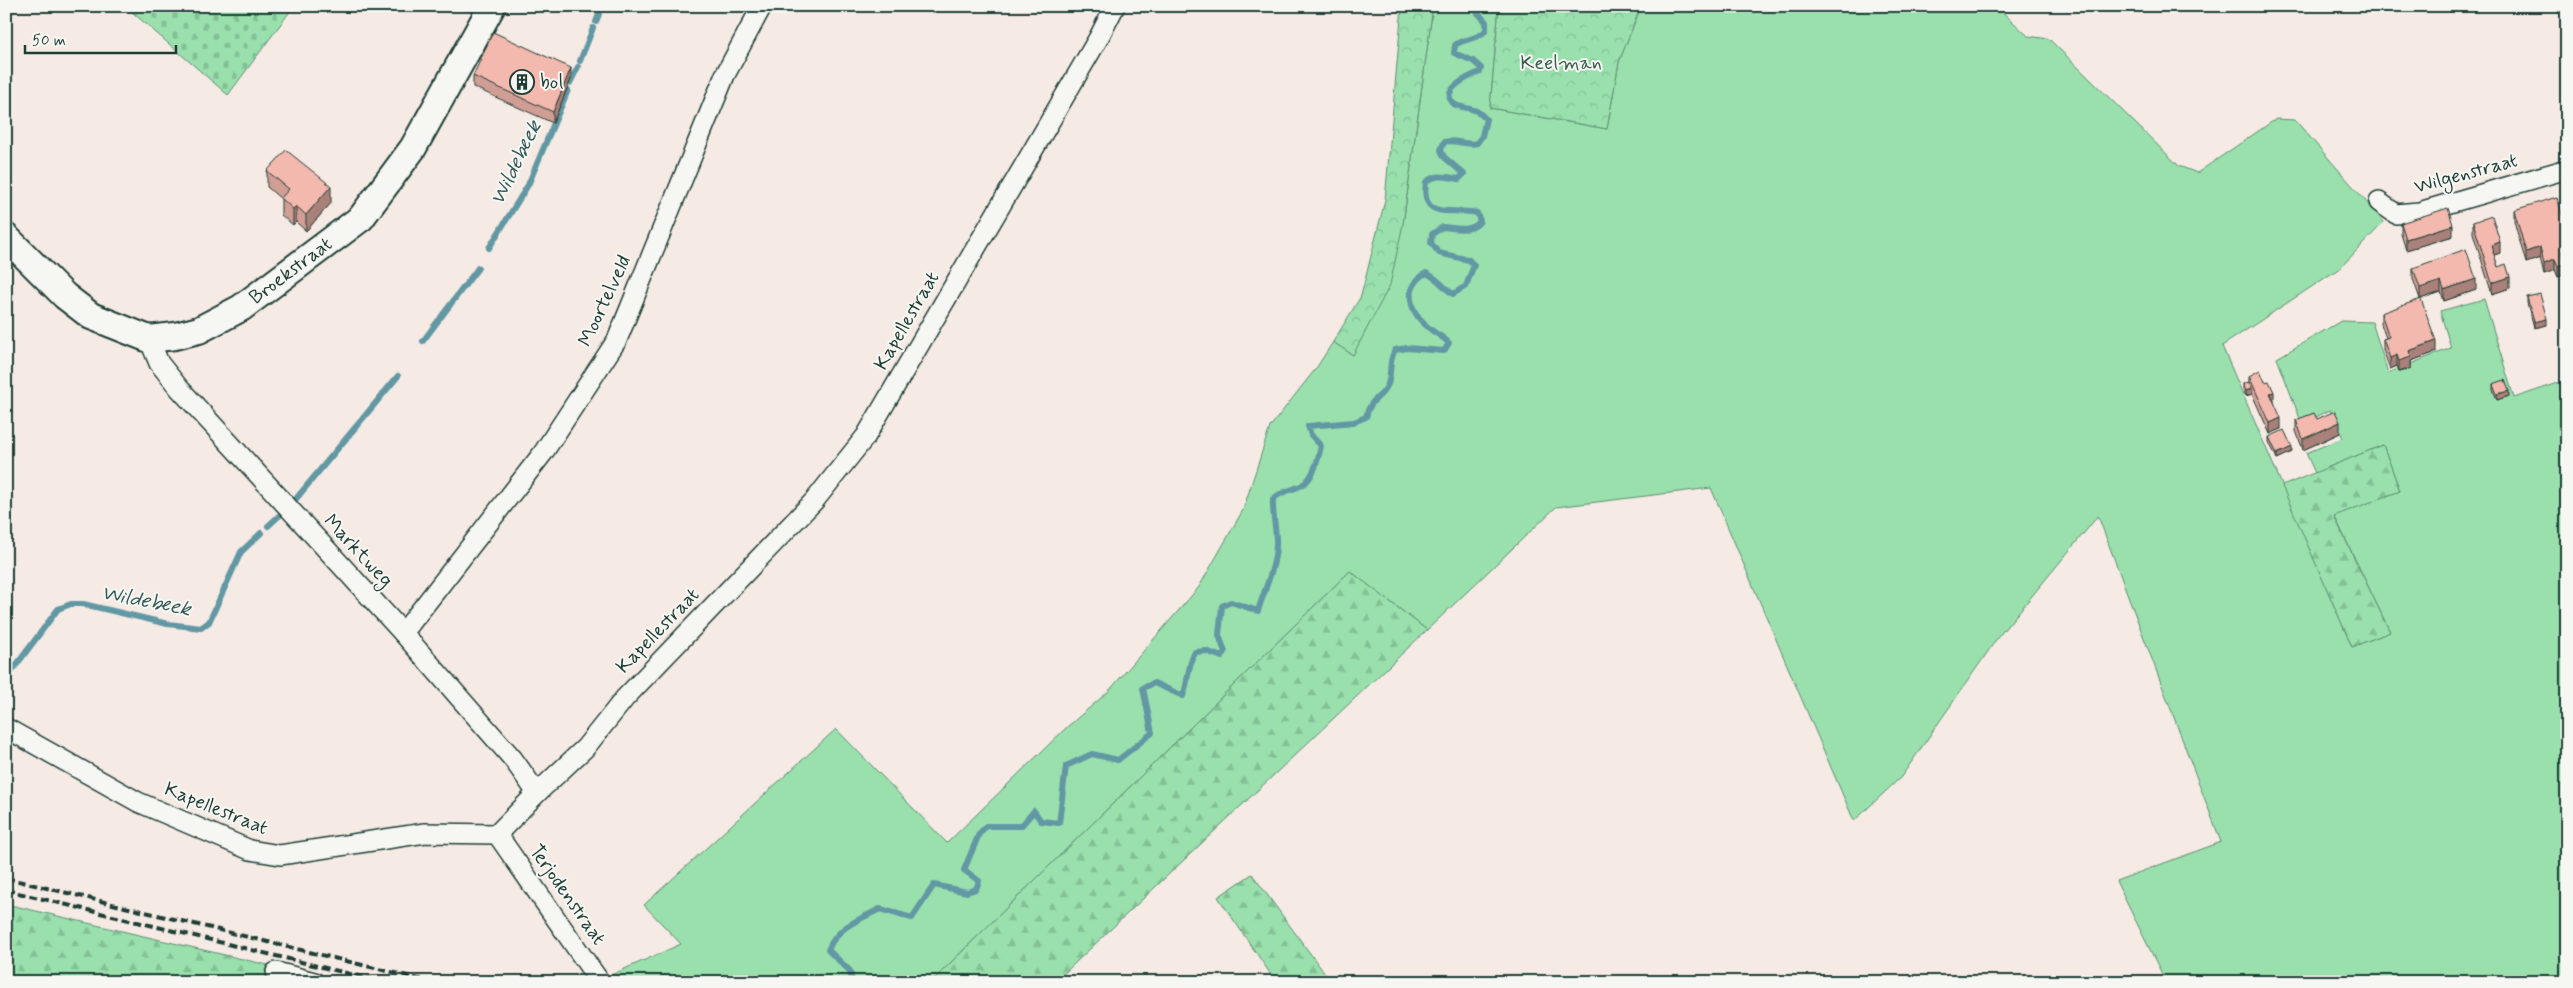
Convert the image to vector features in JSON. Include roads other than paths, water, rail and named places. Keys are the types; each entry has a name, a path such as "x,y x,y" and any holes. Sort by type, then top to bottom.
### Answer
{"street":[{"name":"Broekstraat","path":"6,237 66,296 91,316 149,339 175,336 198,330 241,308 361,218 418,140 492,6"},
{"name":"Moortelveld","path":"403,633 543,453 617,340 724,75 762,6"},
{"name":"Kapellestraat","path":"6,728 138,802 250,850 280,855 425,833 497,834 585,748 626,698 815,500 866,436 1098,39 1115,6"},
{"name":"Wilgenstraat","path":"2378,202 2396,214 2420,212 2567,169"},
{"name":"Marktweg","path":"149,339 159,363 179,388 403,633 513,759 537,793"},
{"name":"Terjodenstraat","path":"497,834 600,982"},
{"path":"276,972 314,982"}],"waterway":[{"name":"Wildebeek","path":"596,22 602,6"},
{"path":"852,982 850,971 828,950 837,935 849,925 880,909 912,918 934,885 967,892 976,889 979,881 964,870 979,834 986,826 1021,826 1034,811 1041,821 1059,823 1066,766 1092,754 1118,760 1152,733 1143,688 1154,683 1183,696 1195,652 1206,651 1222,657 1225,652 1219,635 1222,606 1231,602 1258,611 1275,555 1276,540 1273,499 1302,485 1310,478 1321,446 1311,435 1308,426 1354,422 1366,417 1370,406 1383,393 1388,384 1395,350 1407,348 1444,351 1449,343 1422,322 1413,308 1411,293 1413,285 1426,273 1434,277 1453,294 1466,286 1474,265 1469,260 1439,253 1431,243 1432,234 1443,227 1463,229 1477,225 1480,221 1477,213 1433,208 1428,203 1425,195 1426,182 1430,179 1442,176 1459,179 1464,174 1444,157 1441,150 1444,142 1453,141 1473,144 1477,143 1482,136 1486,119 1476,111 1454,104 1450,99 1450,94 1457,84 1480,72 1481,68 1473,61 1454,53 1455,45 1479,36 1486,30 1486,22 1472,6"},
{"name":"Wildebeek","path":"580,61 593,28"},
{"name":"Wildebeek","path":"570,83 578,67"},
{"name":"Wildebeek","path":"489,248 528,185 568,90"},
{"name":"Wildebeek","path":"441,317 478,268"},
{"name":"Wildebeek","path":"423,341 438,321"},
{"name":"Wildebeek","path":"295,500 398,376"},
{"name":"Wildebeek","path":"268,526 281,514"},
{"name":"Wildebeek","path":"6,679 58,609 71,604 83,604 168,624 201,628 209,622 241,552 261,533"},
{"path":"804,982 814,982"}],"railway":[{"path":"6,878 432,982"},
{"path":"6,890 383,982"}],"place":[{"name":"bol","path":"522,82"}],"park label":[{"name":"Keelman","path":"1561,63"}]}
